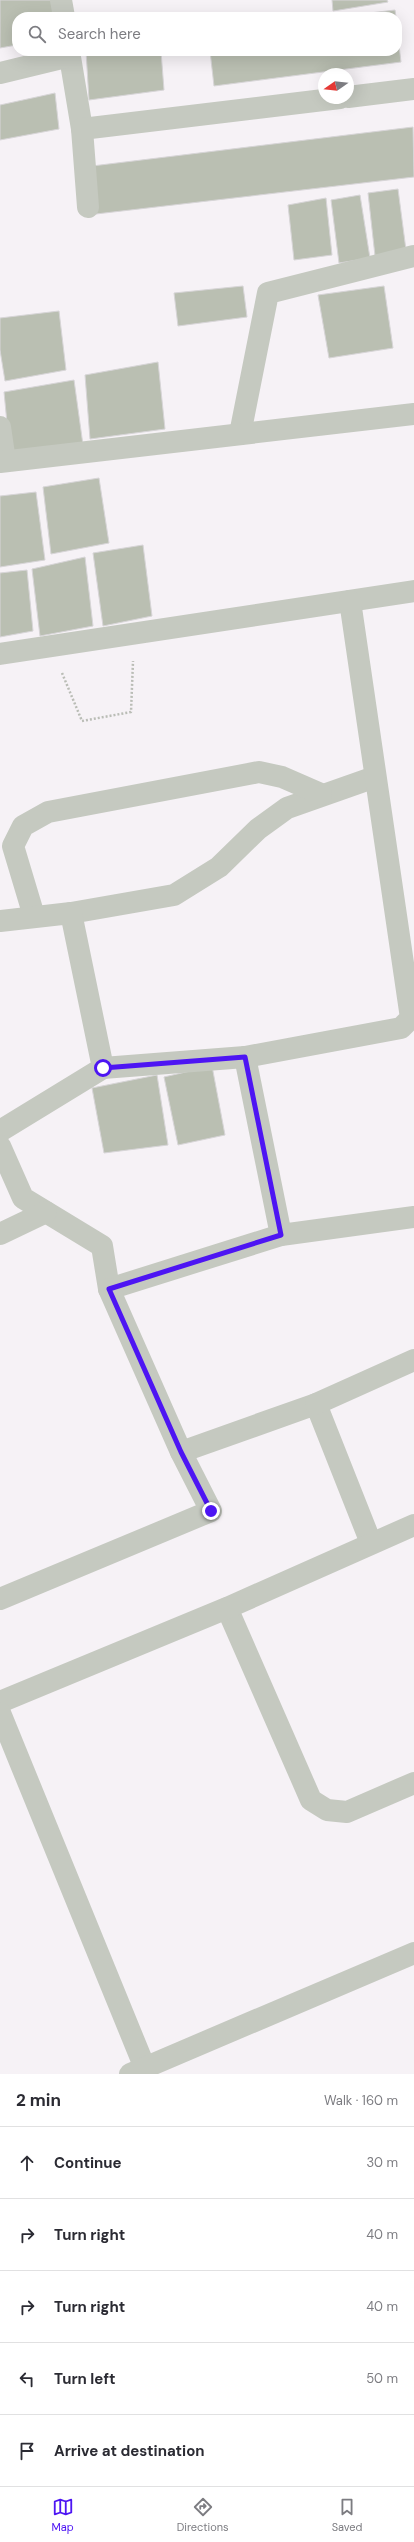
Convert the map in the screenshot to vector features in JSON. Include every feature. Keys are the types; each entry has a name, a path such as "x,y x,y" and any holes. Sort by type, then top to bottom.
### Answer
{"street":[{"path":"61,0 63,12"},
{"path":"0,73 63,56"},
{"path":"70,56 82,129 88,207"},
{"path":"354,96 414,89"},
{"path":"82,129 318,101"},
{"path":"240,434 268,294 414,256"},
{"path":"0,427 3,461 414,414"},
{"path":"0,654 414,591"},
{"path":"0,1131 103,1068 245,1057 401,1028 413,1024 350,601"},
{"path":"34,916 13,846 23,826 48,812 260,772 282,777 321,794"},
{"path":"0,921 34,916 70,914 174,895 219,867 258,829 286,808 321,794 375,777"},
{"path":"70,914 103,1068"},
{"path":"245,1057 281,1235"},
{"path":"0,1146 23,1198 102,1246 109,1289 181,1452 211,1511 0,1599"},
{"path":"0,1234 46,1212"},
{"path":"109,1289 281,1235 414,1217"},
{"path":"181,1452 316,1404 414,1360"},
{"path":"316,1404 371,1544"},
{"path":"0,1702 226,1608 414,1525"},
{"path":"226,1608 311,1800 327,1810 347,1812 414,1783"},
{"path":"0,1713 138,2071 414,1953"}],"path":[{"path":"51,647 82,721 131,712 135,633"}],"building":[{"path":"0,0 52,0 53,12 12,12 12,46 0,48"},
{"path":"332,0 387,0 388,2 333,11"},
{"path":"395,10 395,12 378,12"},
{"path":"86,56 161,56 164,90 89,100"},
{"path":"211,56 400,56 401,62 354,68 318,68 318,73 214,86"},
{"path":"55,93 59,129 0,140 0,105"},
{"path":"413,127 414,177 96,214 92,166"},
{"path":"398,189 406,250 375,256 368,193"},
{"path":"360,195 370,258 339,263 331,200"},
{"path":"326,198 332,255 294,260 288,205"},
{"path":"243,286 247,317 178,326 174,293"},
{"path":"384,286 393,348 329,358 318,295"},
{"path":"59,311 66,370 5,381 0,350 0,318"},
{"path":"158,362 165,429 90,439 85,375"},
{"path":"74,380 83,445 10,454 4,392"},
{"path":"99,478 109,543 51,554 43,487"},
{"path":"36,492 45,560 0,567 0,496"},
{"path":"143,545 152,616 103,626 93,553"},
{"path":"85,557 93,626 40,636 32,569"},
{"path":"27,570 33,631 0,637 0,573"},
{"path":"212,1066 225,1135 178,1145 164,1077"},
{"path":"157,1075 168,1145 104,1153 92,1088"}],"route":[{"path":"103,1068 245,1057 281,1235 109,1289 181,1452 211,1511"}]}
